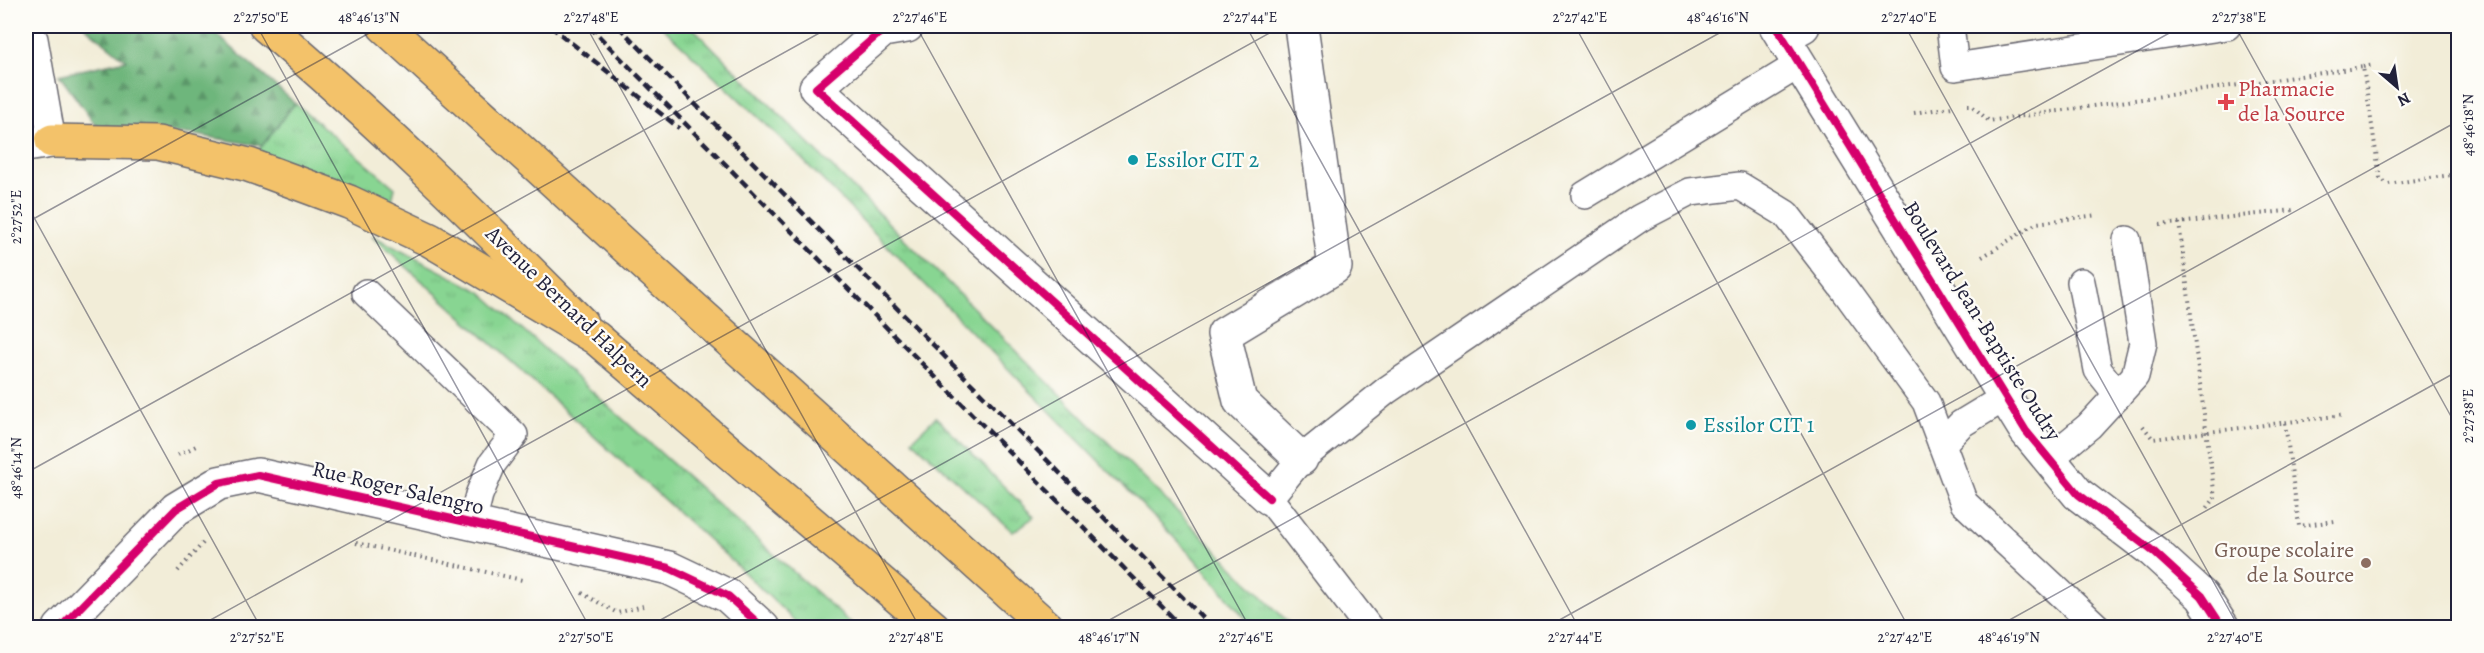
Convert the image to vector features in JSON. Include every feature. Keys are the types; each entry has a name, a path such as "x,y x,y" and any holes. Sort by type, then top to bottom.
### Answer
{"main road":[{"name":"Avenue Bernard Halpern","path":"266,26 321,73 469,210 596,338 934,627"},
{"path":"384,26 1048,627"},
{"path":"39,143 158,143 249,165 349,202 430,240 596,338"}],"street":[{"path":"907,26 883,30 816,88 1269,498"},
{"path":"1301,26 1335,267 1224,334 1240,401 1301,459"},
{"name":"Boulevard Jean-Baptiste Oudry","path":"1791,38 2004,398 2048,460 2078,494 2154,552 2202,596 2223,627"},
{"name":"Rue Roger Salengro","path":"60,627 176,509 219,483 258,475 669,568 728,596 763,627"}],"lane":[{"path":"1950,26 1955,67 2227,26"},
{"path":"26,33 34,39 39,143"},
{"path":"1585,195 1791,38"},
{"path":"1369,627 1269,498 1301,459 1387,390 1640,218 1690,192 1740,186 1786,214 1926,402 1964,503 2098,627"},
{"path":"2048,460 2089,426 2135,376 2143,343 2127,240"},
{"path":"2081,282 2098,370 2118,395"},
{"path":"366,292 514,435 492,464 479,495 472,523"},
{"path":"1942,444 1961,424 2004,398"}],"path":[{"path":"1914,113 1971,105 1989,122 2374,65"},
{"path":"2363,67 2380,178 2388,184 2458,174"},
{"path":"2179,223 2215,498 2205,511"},
{"path":"2118,395 2153,439 2344,415"},
{"path":"2285,423 2299,526 2335,521"},
{"path":"177,572 201,548 206,538"},
{"path":"352,542 523,581"},
{"path":"580,592 617,613 652,604"}],"green space":[{"path":"84,26 207,26 295,103 262,146 190,134 99,130 59,75 126,60"},
{"path":"661,26 691,26 1293,627 1253,627 1193,557 791,148"},
{"path":"295,103 395,188 391,204 257,152"},
{"path":"371,235 481,292 855,627 801,627 732,561"},
{"path":"936,417 1034,517 1013,532 912,440"}],"railway":[{"path":"550,26 679,128"},
{"path":"589,26 1183,628"},
{"path":"618,26 1213,628"}],"cycle path":[{"path":"907,26 883,30 816,88 1269,498"},
{"path":"1776,26 2026,431 2078,494 2154,552 2202,596 2223,628"},
{"path":"60,628 176,509 219,483 258,475 669,568 728,596 763,628"}],"place":[{"name":"Pharmacie de la Source","path":"2226,102"},
{"name":"Essilor CIT 2","path":"1133,160"},
{"name":"Essilor CIT 1","path":"1691,425"},
{"name":"Groupe scolaire de la Source","path":"2366,563"}]}
